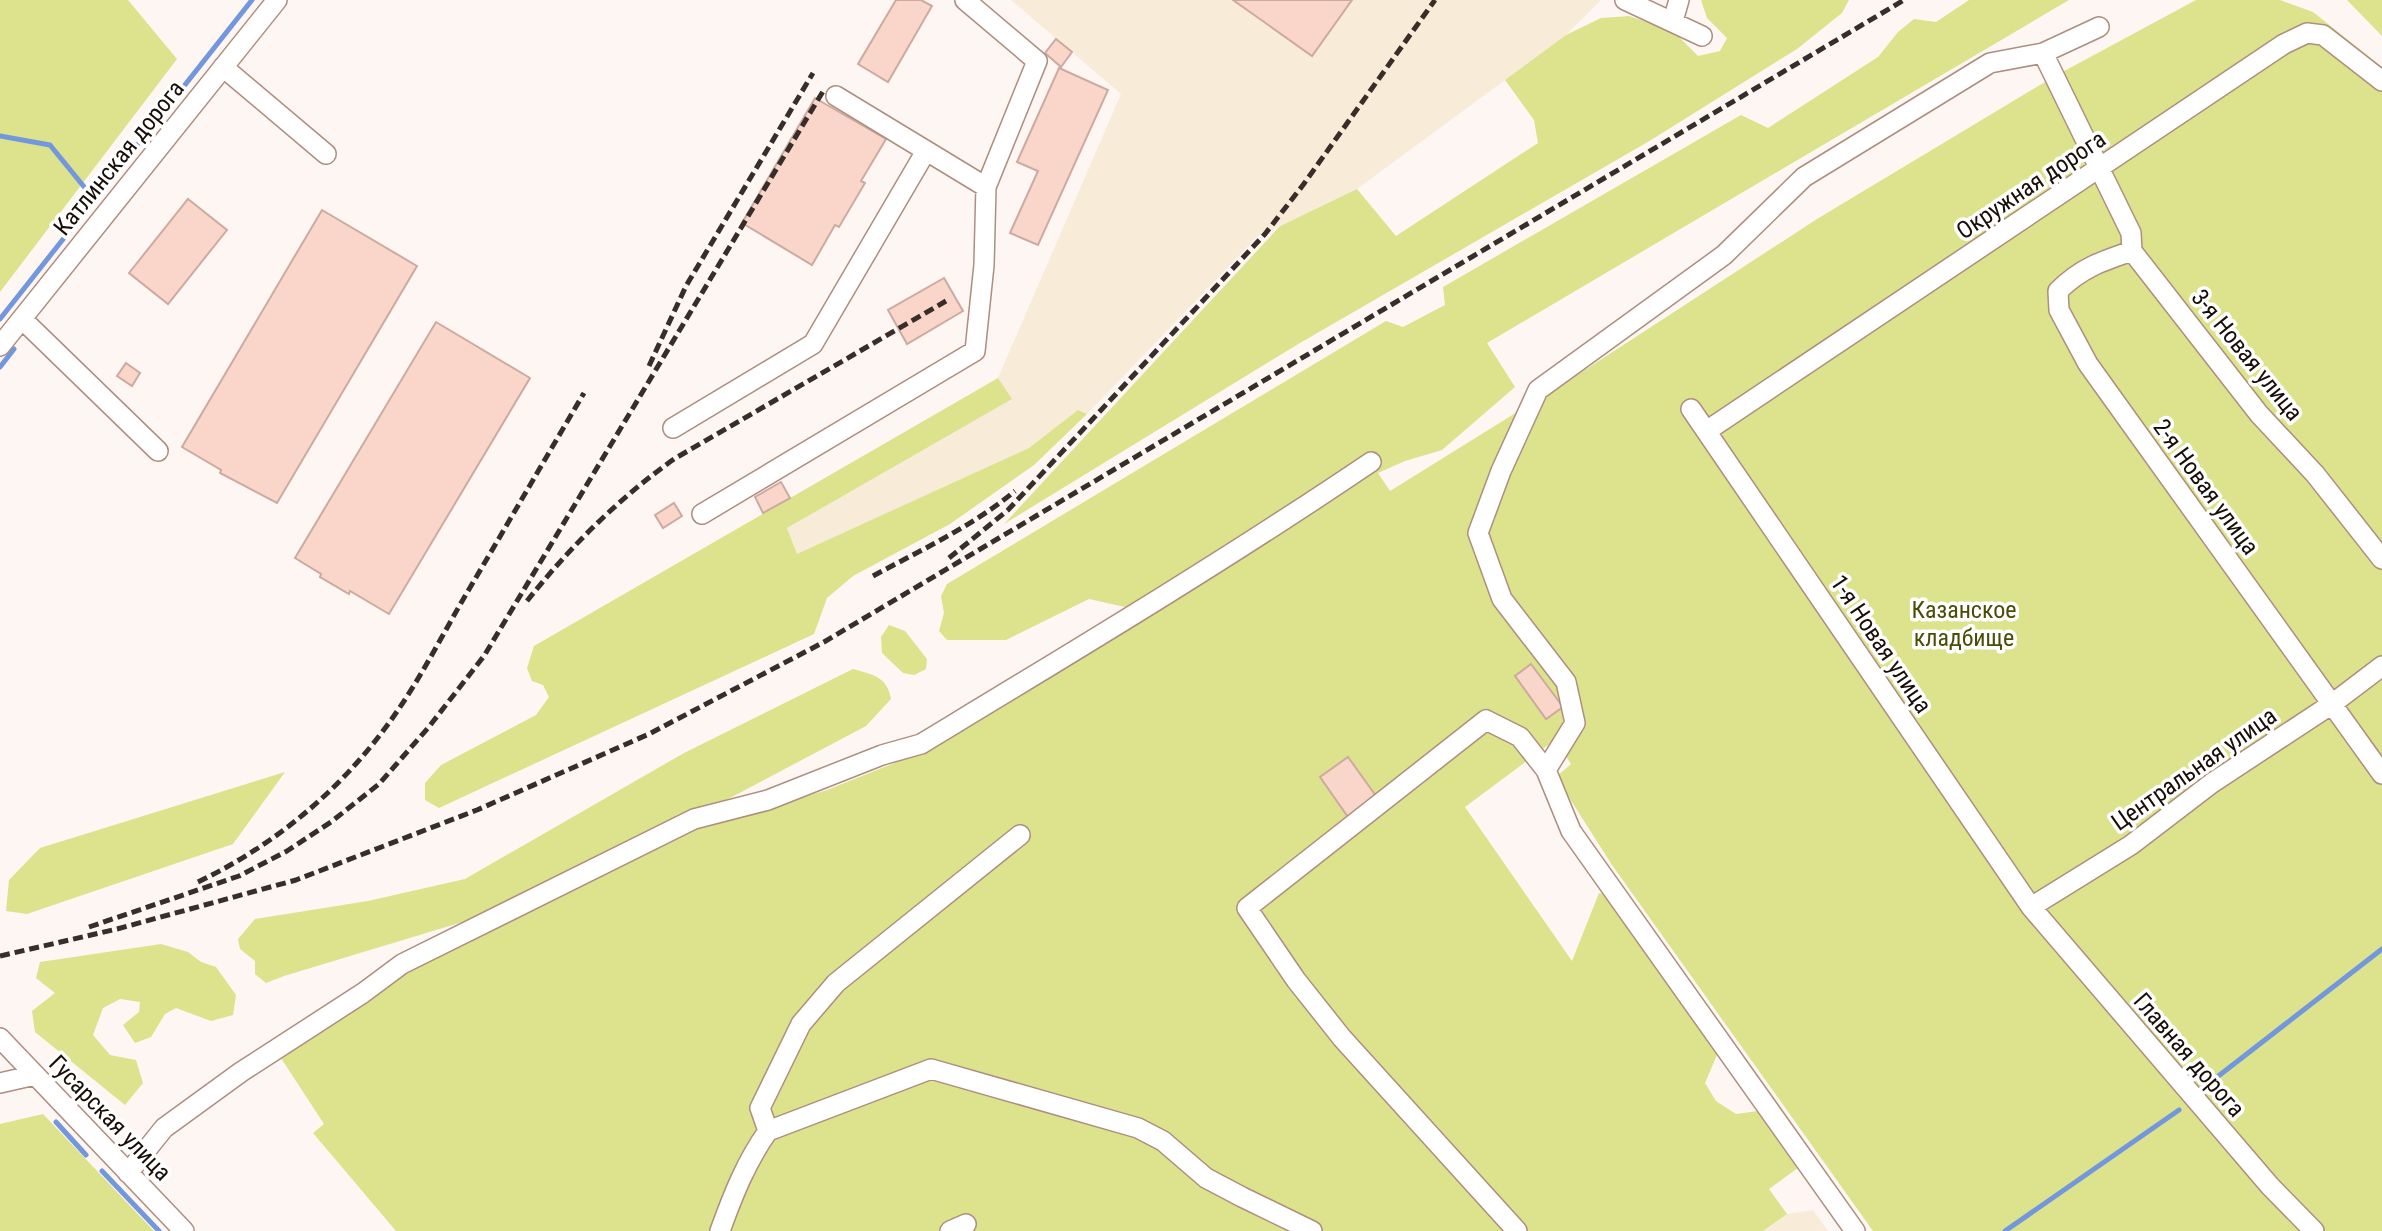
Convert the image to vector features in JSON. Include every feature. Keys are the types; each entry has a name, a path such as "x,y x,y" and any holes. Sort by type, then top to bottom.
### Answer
{"street":[{"name":"Катлинская дорога","path":"0,346 277,0"},
{"path":"702,514 975,351 984,265 986,187 1037,61 965,0"},
{"path":"1625,0 1702,36"},
{"path":"1673,21 1679,0"},
{"path":"1546,769 1575,723 1566,682 1502,599 1478,533 1501,471 1538,390 1724,255 1804,177 1990,62 2043,53 2099,27"},
{"name":"Окружная дорога","path":"1707,430 2284,44 2306,33 2323,35 2382,81"},
{"name":"3-я Новая улица","path":"2043,53 2131,233 2132,251 2259,414 2315,474 2382,559"},
{"path":"223,67 326,154"},
{"path":"836,96 986,187"},
{"path":"673,428 813,344 926,150"},
{"name":"2-я Новая улица","path":"2132,251 2098,263 2073,276 2058,291 2059,310 2088,364 2382,775"},
{"path":"22,319 158,451"},
{"name":"1-я Новая улица","path":"1691,409 2031,907"},
{"path":"128,1173 164,1128 241,1072 363,993 402,964 694,819 768,800 882,755 921,744 1157,603 1371,462"},
{"name":"Центральная улица","path":"2031,907 2131,845 2212,783 2332,704 2382,666"},
{"path":"1517,1231 1342,1038 1296,980 1247,908 1486,720 1520,737 1546,769 1570,831 1855,1231"},
{"path":"768,1130 760,1108 776,1073 801,1024 836,983 1020,835"},
{"name":"Главная дорога","path":"2031,907 2270,1186 2314,1231"},
{"name":"Гусарская улица","path":"0,1038 184,1231"},
{"path":"720,1231 754,1150 768,1130 931,1069 1138,1128 1163,1141 1206,1178 1312,1231"},
{"path":"0,1083 36,1075"}],"shaded area":[{"path":"1011,0 1601,0 1566,35 1357,189 1258,236 1087,414 1078,410 1029,448 797,555 787,528 1011,399 998,378 1121,94"},
{"path":"1813,1210 1828,1231 1763,1231 1787,1214"}],"green space":[{"path":"0,0 128,0 177,59 0,292"},
{"path":"1701,0 1849,0 1842,13 1797,49 1651,140 1300,343 1004,524 1280,226 1357,189 1396,236 1538,143 1534,120 1505,80 1566,35 1601,18 1629,16 1673,31 1698,56 1720,51 1727,38 1707,18"},
{"name":"Казанское кладбище","path":"1969,0 2069,0 1487,343 1515,387 1442,450 1405,461 1378,473 1390,491 1588,368 1817,219 2055,76 2196,0 2280,0 2313,12 2382,67 2382,1231 1873,1231 1612,865 1556,777 1571,764 1555,740 1465,807 1572,961 1599,893 1607,895 1717,1055 1705,1083 1716,1101 1736,1114 1758,1111 1799,1167 1769,1189 1787,1214 1763,1231 396,1231 313,1133 324,1124 279,1055 407,973 696,829 827,790 922,752 1136,625 1340,491 1153,604 1125,607 1089,599 1006,640 947,640 939,631 944,613 941,596 947,584 1386,321 1403,327 1445,305 1443,287 1741,115 1768,128 1878,57 1898,32 1914,19 1936,22"},
{"path":"2347,0 2382,0 2382,36"},
{"path":"998,378 1012,399 787,528 797,554 1029,448 1078,410 1087,414 1034,465 950,524 853,576 827,598 814,634 439,808 425,800 425,783 441,765 536,715 549,697 543,685 532,681 527,668 534,646"},
{"path":"889,625 905,631 927,659 926,669 914,675 903,673 882,653 881,637"},
{"path":"853,669 873,675 882,681 891,699 866,726 732,797 489,914 266,983 255,974 255,961 240,949 238,939 255,919 368,901 465,879 684,753"},
{"path":"285,772 233,844 27,914 6,911 9,880 40,848"},
{"path":"161,944 188,952 201,962 216,967 236,995 233,1015 211,1021 176,1008 165,1014 151,1037 135,1043 123,1025 139,1012 140,1002 120,999 103,1008 93,1035 110,1055 136,1060 143,1083 125,1105 35,1032 32,1011 55,993 36,978 40,962"},
{"path":"43,1114 154,1231 0,1231 0,1124"}],"building":[{"path":"896,0 921,0 932,6 888,82 858,64"},
{"path":"1233,0 1352,0 1312,56"},
{"path":"1056,39 1072,52 1061,67 1045,53"},
{"path":"1059,68 1108,90 1038,245 1010,233 1038,171 1017,162"},
{"path":"815,98 886,139 861,181 865,183 839,227 835,225 812,265 742,223"},
{"path":"188,199 227,230 168,304 129,273"},
{"path":"322,210 417,266 277,503 220,473 221,470 182,447"},
{"path":"944,278 963,311 907,344 888,310"},
{"path":"436,322 530,378 389,614 320,577 321,574 295,558"},
{"path":"126,363 140,373 132,386 117,376"},
{"path":"781,482 790,498 763,513 755,497"},
{"path":"674,503 682,516 663,528 655,515"},
{"path":"1531,664 1563,707 1546,719 1515,676"},
{"path":"1348,757 1376,796 1348,817 1320,777"}],"waterway":[{"path":"0,319 252,0"},
{"path":"0,136 50,145 94,199"},
{"path":"0,367 14,349"},
{"path":"2203,1088 2382,949"},
{"path":"2005,1231 2179,1110"},
{"path":"56,1122 86,1155"},
{"path":"102,1171 159,1231"}],"railway":[{"path":"949,558 1008,510 1265,234 1435,0"},
{"path":"0,956 117,929 296,880 477,810 649,734 824,642 1904,0"},
{"path":"649,366 686,286 813,73"},
{"path":"89,927 239,876 287,851 331,822 379,784 428,728 484,656 825,88"},
{"path":"527,601 596,525 633,490 674,459 946,301"},
{"path":"198,882 284,830 334,787 378,737 417,681 584,393"},
{"path":"873,576 964,526 1015,491"}]}
